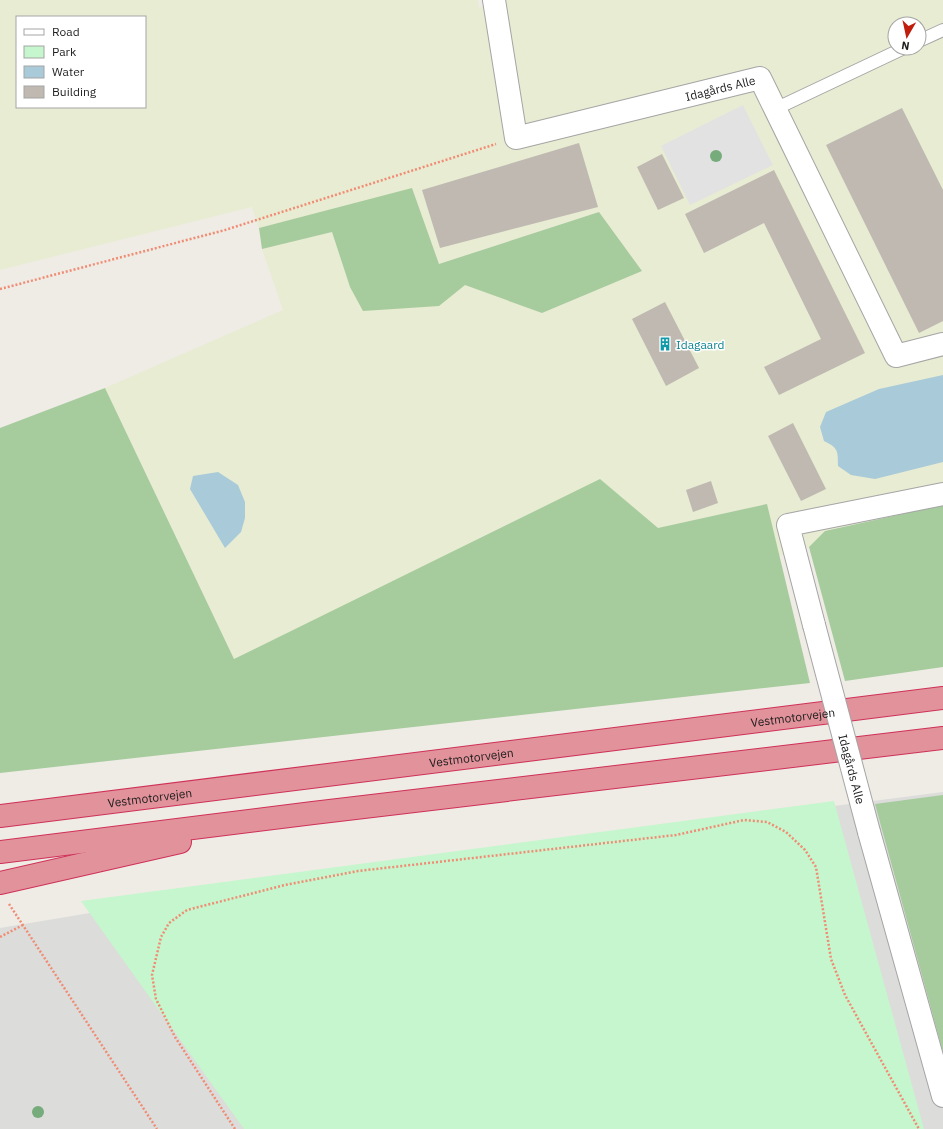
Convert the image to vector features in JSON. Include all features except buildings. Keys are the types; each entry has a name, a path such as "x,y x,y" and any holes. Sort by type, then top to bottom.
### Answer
{"highway":[{"name":"Vestmotorvejen","path":"0,816 943,698"},
{"path":"0,852 943,738"},
{"path":"3,891 313,813"}],"street":[{"path":"494,0 516,138"},
{"name":"Idagårds Alle","path":"516,138 760,78 896,356 943,344"},
{"name":"Idagårds Alle","path":"943,494 788,525 869,832 943,1096"}],"lane":[{"path":"927,39 941,35"},
{"path":"776,109 887,56"}],"path":[{"path":"0,289 225,230 516,138"},
{"path":"235,1129 175,1037 156,998 152,975 161,937 169,923 187,910 285,885 358,870 676,835 744,820 767,822 786,832 804,850 816,868 831,959 845,995 919,1129"},
{"path":"3,891 23,925 157,1129"},
{"path":"0,937 23,925"}],"shaded area":[{"path":"743,105 773,165 690,205 661,146"},
{"path":"943,792 943,1129 0,1129 0,928 390,863"}],"green space":[{"path":"0,0 478,0 479,8 499,0 943,0 943,505 825,531 809,547 779,556 767,504 658,528 600,480 234,659 105,388 283,310 262,249 332,232 350,287 439,306 465,284 542,313 642,271 599,212 439,264 412,189 259,228 252,207 0,270"},
{"path":"412,188 439,264 599,212 642,271 542,313 465,285 439,306 363,311 350,287 332,232 262,249 259,228"},
{"path":"105,388 234,659 600,479 658,528 767,504 810,683 0,773 0,428"},
{"path":"943,505 943,667 845,681 809,547 825,531"},
{"path":"943,795 943,1052 875,804"},
{"path":"834,801 924,1129 244,1129 81,901"}],"water":[{"path":"943,375 943,462 875,479 851,475 838,466 838,456 836,450 824,441 820,427 826,412 879,389"},
{"path":"218,472 238,485 245,502 245,518 241,532 225,548 190,489 193,476"}],"place":[{"name":"Idagaard","path":"665,344"}]}
